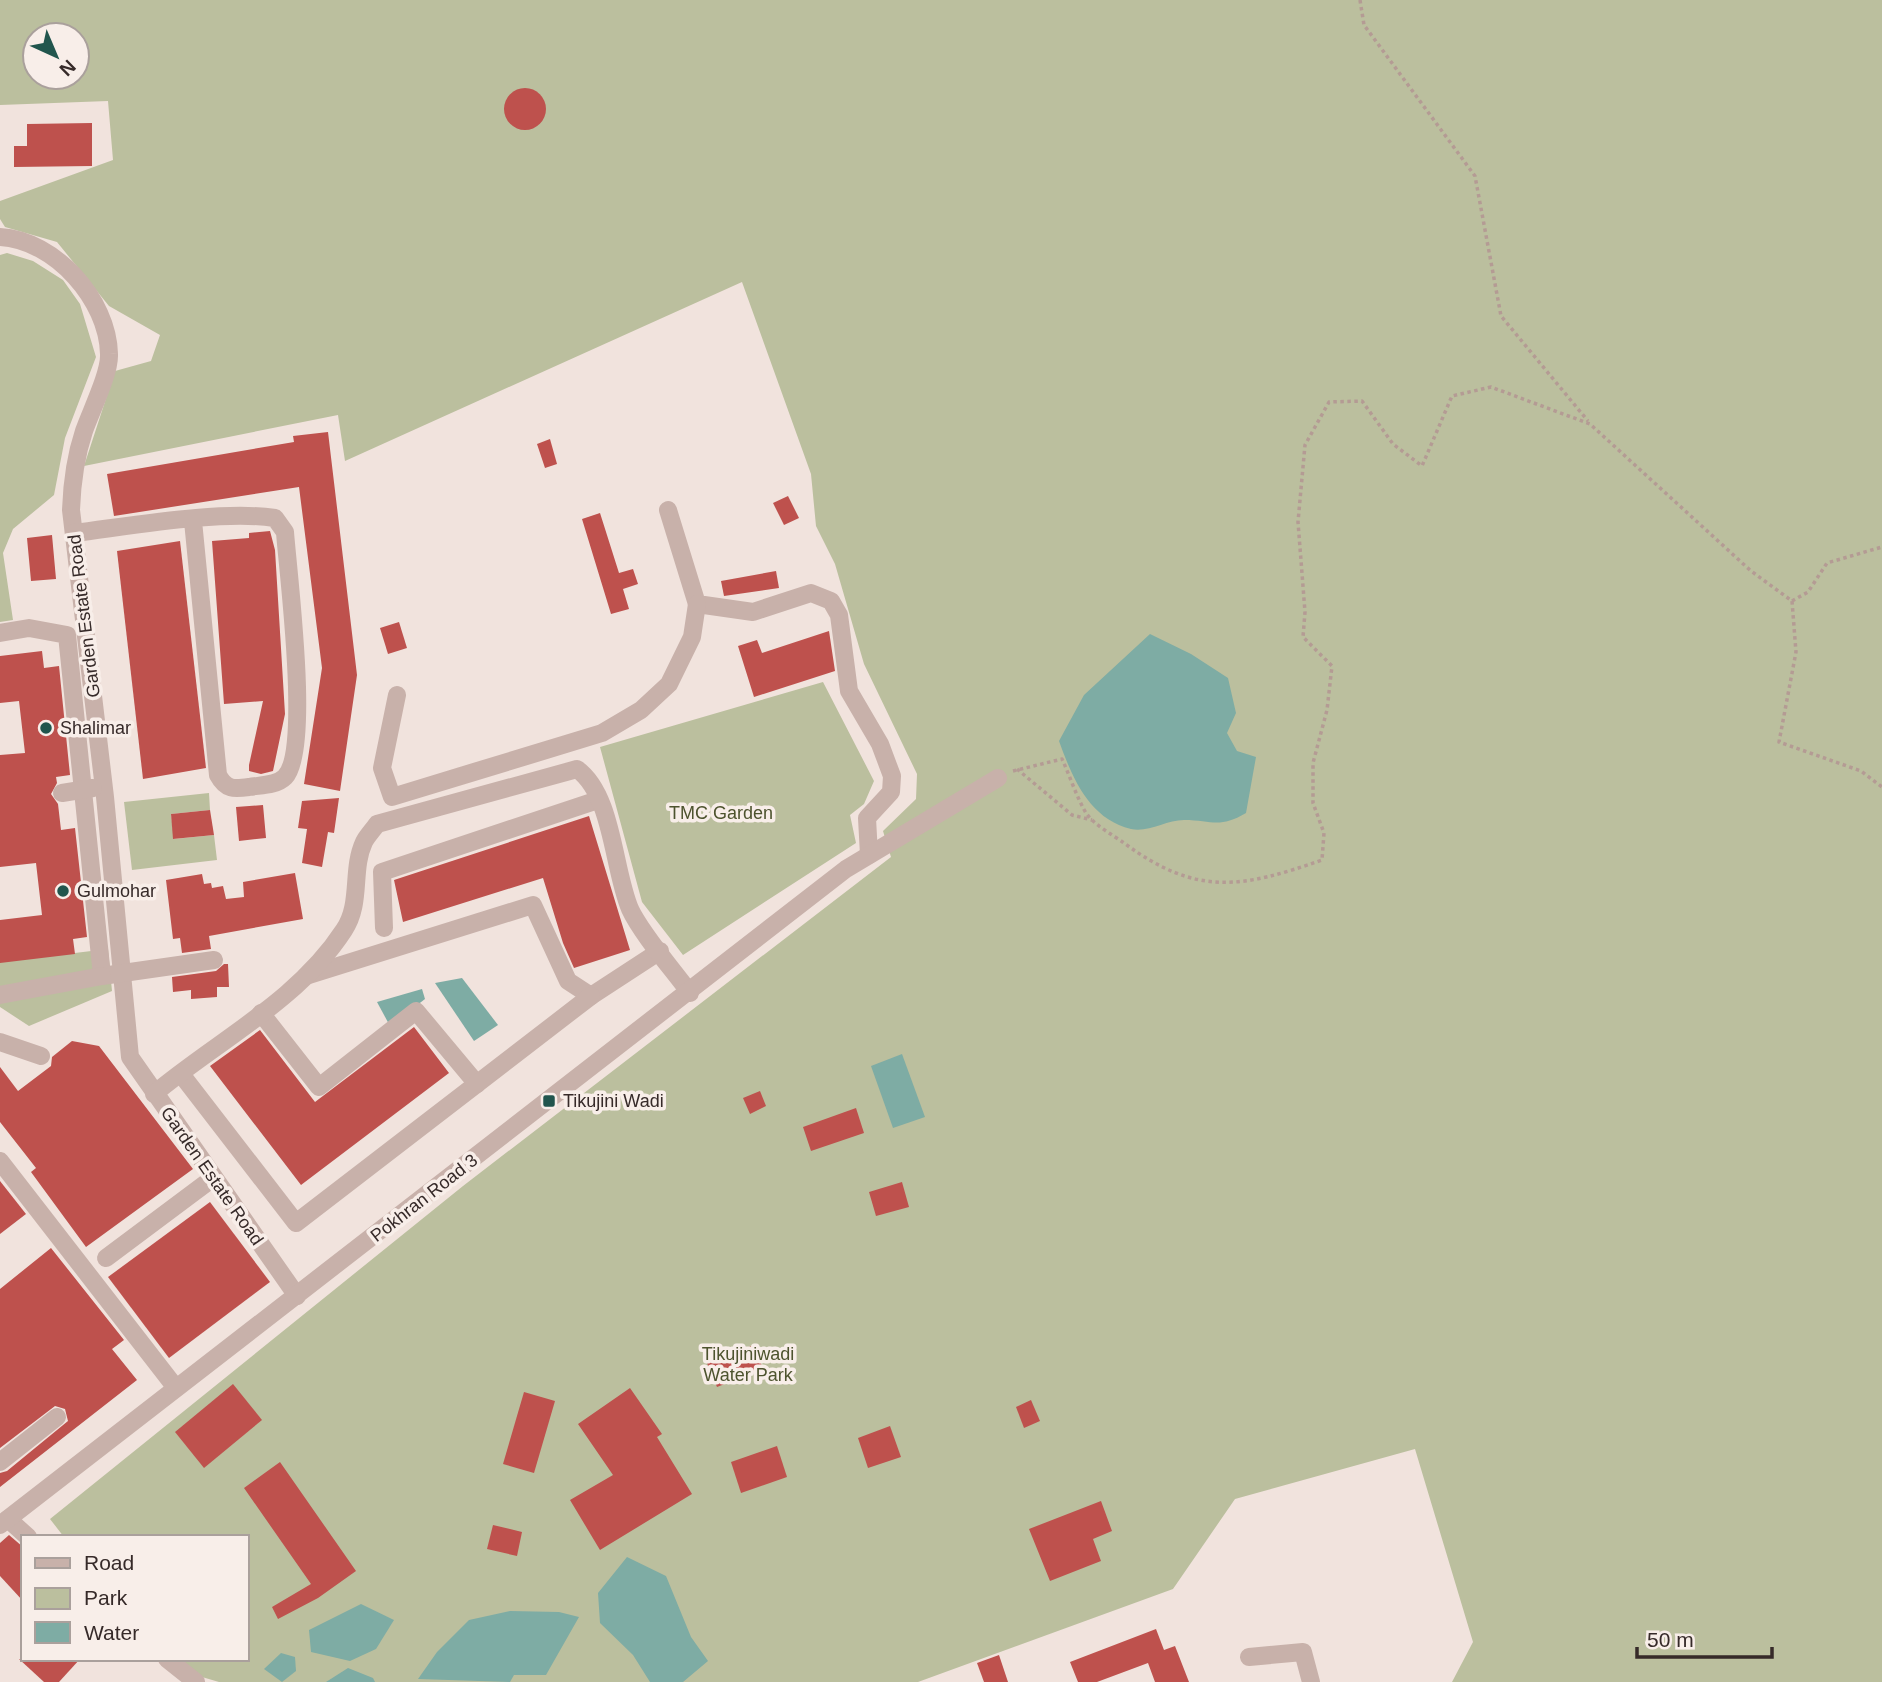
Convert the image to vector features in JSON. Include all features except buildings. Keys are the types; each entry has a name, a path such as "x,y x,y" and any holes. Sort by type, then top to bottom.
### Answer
{"street":[{"name":"Garden Estate Road","path":"1,236 47,254 75,275 105,328 110,356 73,469 71,510 103,787 130,1058 297,1296"},
{"path":"397,695 382,768 392,797 602,733 641,710 669,684 692,637 697,604 668,510"},
{"path":"74,533 193,521 257,516 275,518 285,532 299,704 291,765 285,777 275,783 233,789 223,784 218,775 193,521"},
{"path":"697,604 754,612 811,593 831,601 839,615 849,691 880,744 892,776 891,792 867,818 869,855"},
{"path":"0,633 29,628 67,635 102,976"},
{"path":"154,1094 305,976 346,928 355,907 356,874 364,841 377,824 577,769 590,778 630,909 690,993"},
{"name":"Pokhran Road 3","path":"4,1522 690,993 846,869 998,778"},
{"path":"62,793 103,787"},
{"path":"384,928 382,872 598,800"},
{"path":"305,976 533,905 568,981 592,996"},
{"path":"181,1074 296,1223 592,996 660,951"},
{"path":"0,995 102,976 214,960"},
{"path":"261,1013 319,1087 416,1012 477,1084"},
{"path":"0,1042 41,1056"},
{"path":"0,1161 176,1388"},
{"path":"106,1258 213,1178"},
{"path":"0,1462 57,1417"},
{"path":"4,1522 25,1535"},
{"path":"1250,1657 1303,1652 1311,1682"},
{"path":"170,1661 196,1682"}],"path":[{"path":"1360,0 1364,25 1475,176 1501,316 1590,424 1751,571 1792,601 1796,652 1779,742 1861,771 1882,787"},
{"path":"998,778 1017,769 1062,759 1088,815 1155,866 1219,883 1264,880 1322,860 1324,833 1312,803 1313,762 1327,710 1332,666 1303,637 1305,612 1298,522 1305,445 1329,402 1362,401 1393,444 1422,466 1452,396 1491,387 1590,424"},
{"path":"1792,601 1808,592 1827,563 1882,547"},
{"path":"1017,769 1072,815 1097,822"}],"green space":[{"name":"Tikujiniwadi Water Park","path":"0,0 1882,0 1882,1682 1452,1682 1473,1642 1415,1449 1235,1499 1173,1589 918,1682 219,1682 202,1677 182,1661 248,1661 248,1535 62,1535 50,1519 463,1186 891,857 883,831 916,799 917,774 864,664 835,564 816,526 811,474 742,282 345,461 338,415 84,466 115,371 151,361 160,335 109,306 57,242 5,227 0,219 0,201 113,160 108,101 0,105"},
{"path":"7,253 33,261 63,280 80,304 96,357 65,438 54,495 13,529 3,553 13,620 0,622 0,255"},
{"name":"TMC Garden","path":"823,682 874,781 864,804 850,815 856,843 683,955 642,902 600,747"},
{"path":"209,793 210,810 171,814 174,839 214,835 217,860 132,870 124,802"},
{"path":"108,949 112,991 29,1026 0,1007 0,962"}],"water":[{"path":"1150,634 1191,654 1228,678 1236,713 1227,733 1237,751 1256,757 1246,813 1237,818 1222,822 1177,821 1144,829 1131,829 1104,816 1093,806 1076,782 1059,741 1084,695"},
{"path":"462,978 498,1025 474,1041 435,983"},
{"path":"422,989 425,999 390,1026 377,1002"},
{"path":"902,1054 925,1117 893,1128 871,1066"},
{"path":"627,1557 666,1576 691,1637 708,1661 683,1682 650,1682 633,1655 600,1623 598,1593"},
{"path":"361,1604 394,1620 376,1649 350,1661 311,1652 309,1630"},
{"path":"510,1611 559,1612 579,1617 546,1675 514,1675 510,1682 418,1679 437,1652 469,1620"},
{"path":"281,1653 295,1657 296,1671 282,1682 264,1669"},
{"path":"348,1668 373,1678 375,1682 326,1682"}],"place":[{"name":"Shalimar","path":"46,728"},
{"name":"Gulmohar","path":"63,891"},
{"name":"Tikujini Wadi","path":"549,1101"}]}
